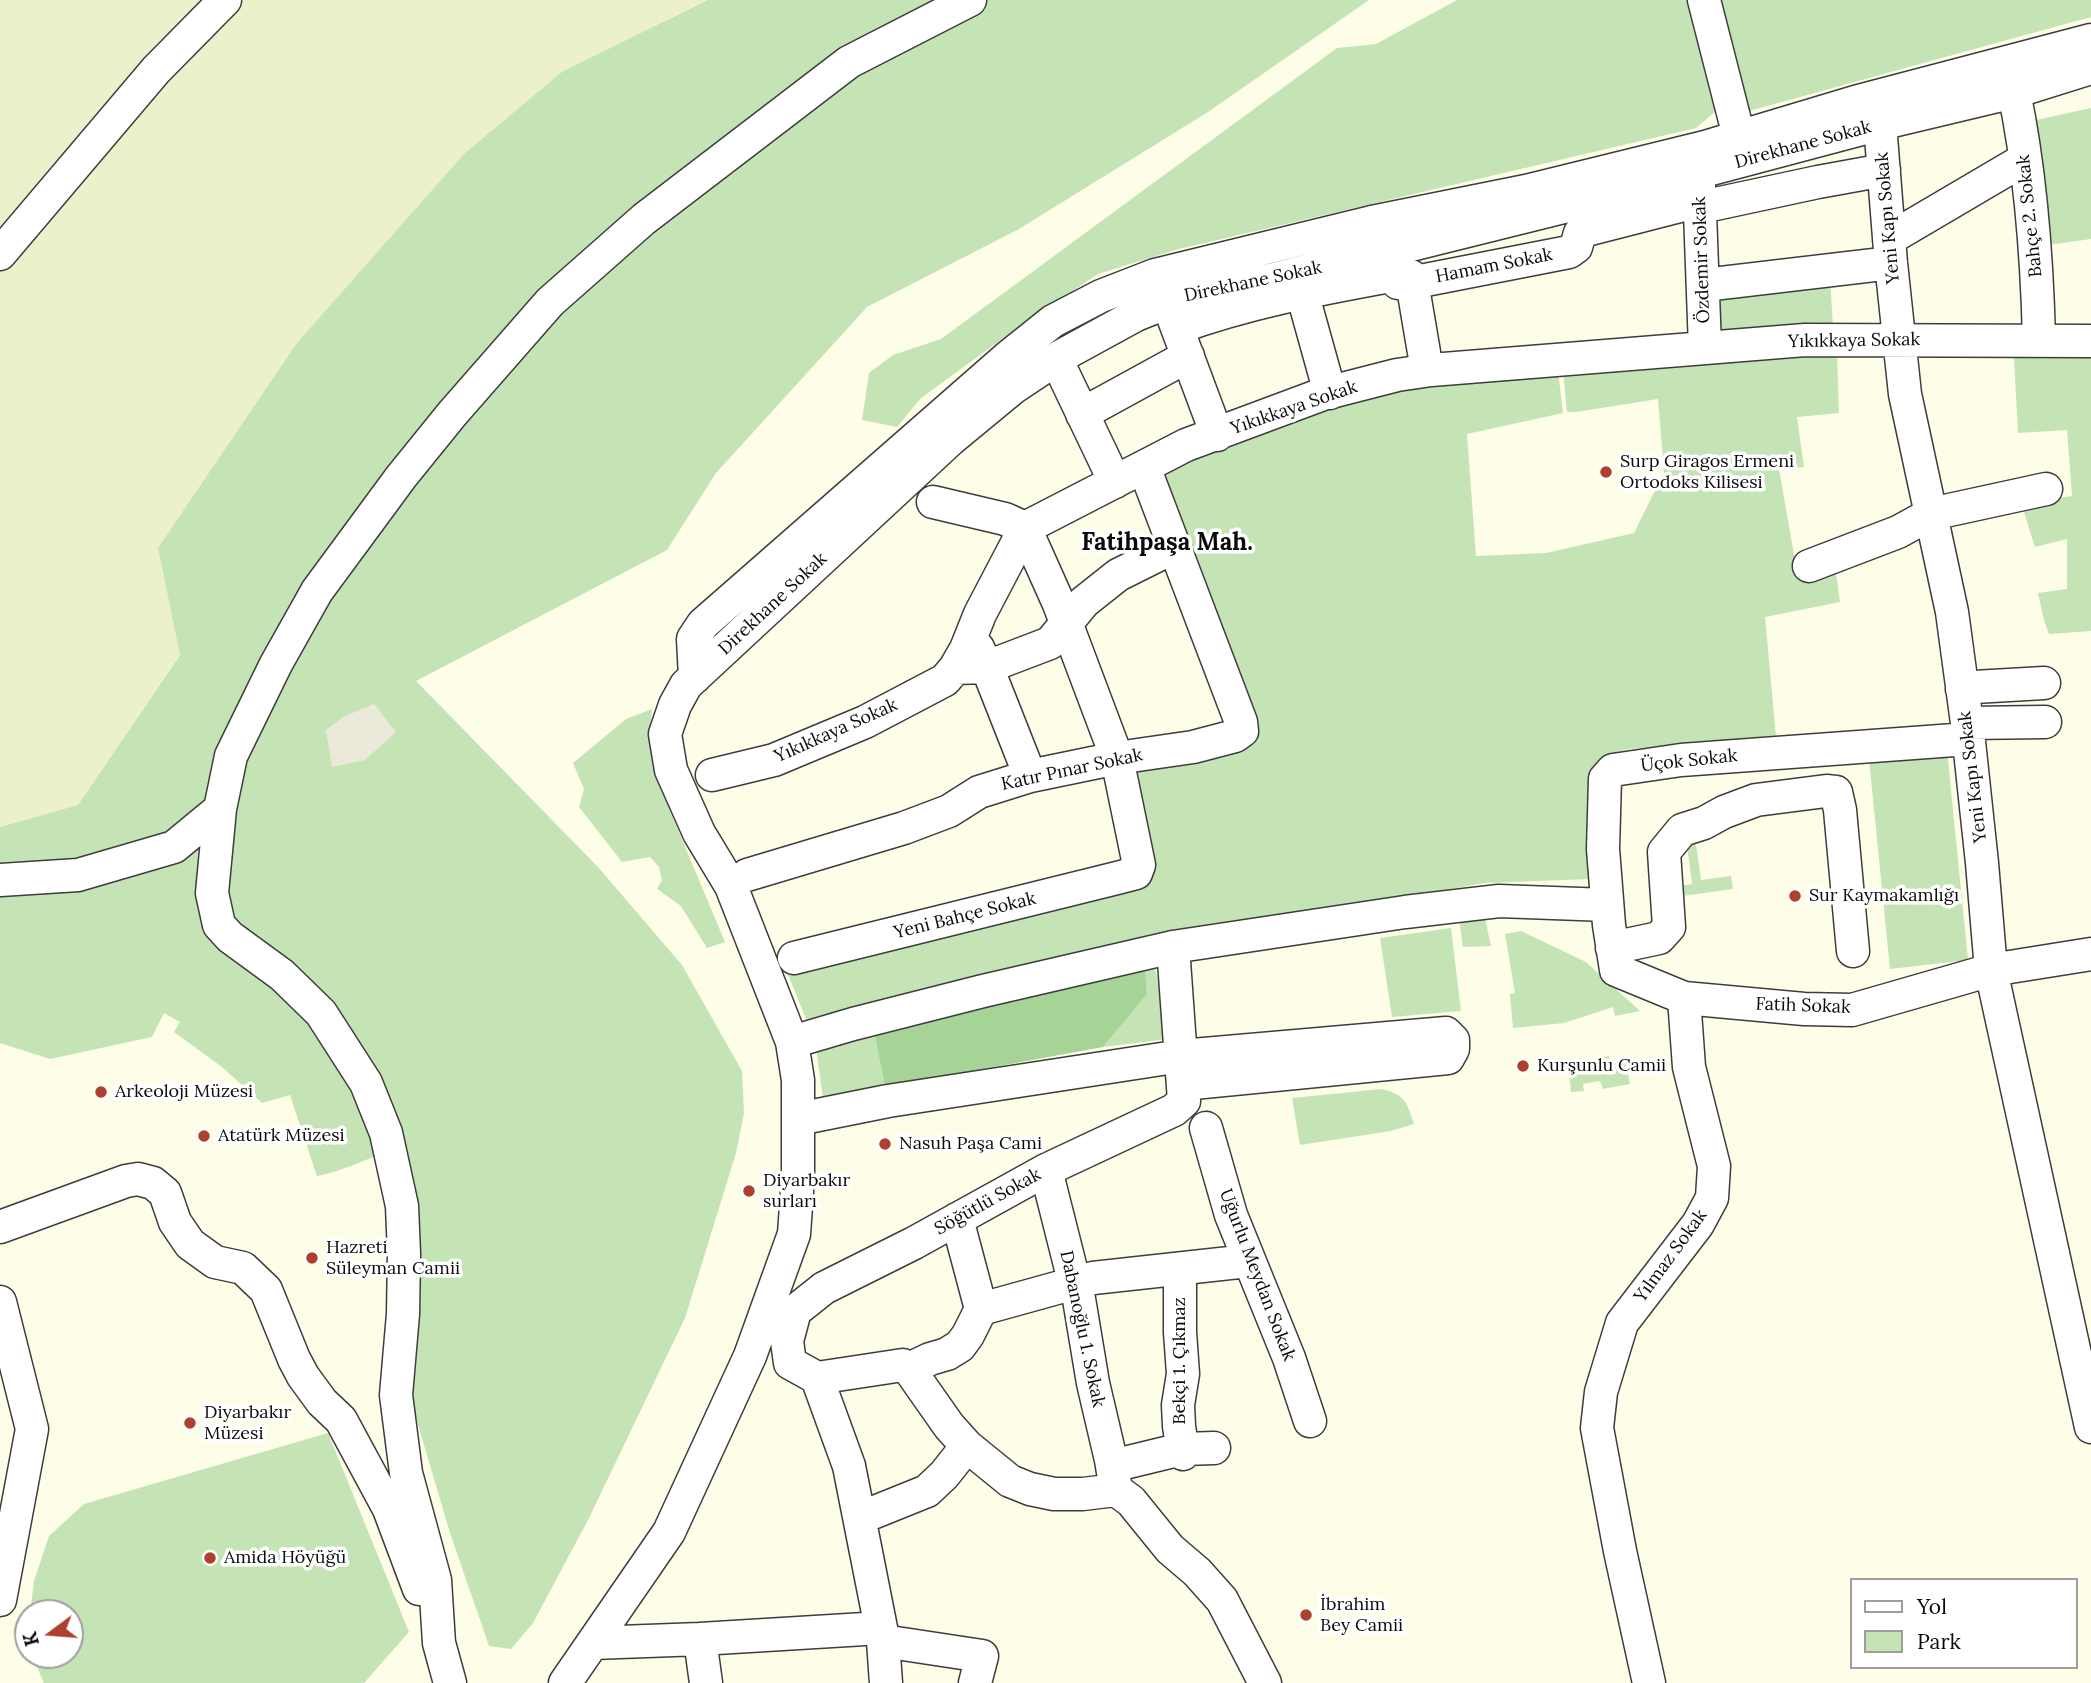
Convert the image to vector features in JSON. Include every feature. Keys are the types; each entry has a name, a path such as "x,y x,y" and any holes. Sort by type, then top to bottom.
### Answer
{"street":[{"path":"0,254 156,69 225,0"},
{"path":"439,1643 435,1580 406,1473 396,1395 403,1314 404,1254 402,1206 386,1133 366,1083 321,1013 282,975 230,937 219,925 212,893 220,809 230,756 276,664 317,591 452,414 550,302 644,219 849,62 970,0"},
{"path":"1704,0 1742,149"},
{"path":"695,677 693,639 703,624 988,374 1053,321 1101,296 1155,275 1372,222 1526,191 1705,147 1742,149 1855,102 2091,40"},
{"name":"Direkhane Sokak","path":"565,1683 669,1532 750,1356 794,1234 798,1119 792,1042 731,886 699,833 671,770 666,734 675,705 686,685 950,440 1013,388 1061,356 1136,315 1183,296 1270,280 1699,187 1742,149 1880,124 2014,92 2091,68"},
{"name":"Bahçe 2. Sokak","path":"2014,92 2025,159 2038,285 2039,340"},
{"name":"Yeni Kapı Sokak","path":"1880,124 1905,394 1952,612 1968,731 1998,1008 2091,1427"},
{"path":"1704,285 1890,251 2025,159"},
{"name":"Hamam Sokak","path":"1082,414 1197,321 1301,289 1390,276 1395,277 1398,283 1569,252 1576,247 1580,233 1699,187 1706,206 1884,170"},
{"name":"Özdemir Sokak","path":"1699,187 1705,348"},
{"path":"1412,279 1427,370"},
{"path":"1301,289 1330,393"},
{"path":"1179,334 1217,435"},
{"name":"Yıkıkkaya Sokak","path":"712,775 774,760 865,722 944,680 955,668 980,614 1026,528 1186,445 1330,393 1427,370 1805,340 2091,341"},
{"path":"1062,371 1115,482"},
{"path":"955,668 987,667 1050,643 1084,602 1118,575 1174,547 1144,467"},
{"path":"1809,566 1898,533 1931,514 2046,489"},
{"path":"933,502 1005,519 1026,528 1117,758"},
{"name":"Katır Pınar Sokak","path":"747,875 904,828 949,811 979,792 1030,776 1117,758 1194,747 1235,736 1242,731 1241,722 1174,547"},
{"path":"971,635 987,667 1030,776"},
{"path":"1962,689 2044,682"},
{"name":"Üçok Sokak","path":"1614,959 1603,849 1605,779 1613,770 1681,760 2045,722"},
{"name":"Yeni Bahçe Sokak","path":"794,958 1136,873 1139,865 1137,849 1117,758"},
{"path":"1614,959 1659,938 1669,927 1664,852 1682,830 1756,800 1826,791 1836,792 1840,810 1853,951"},
{"path":"0,880 78,875 174,847 220,809"},
{"path":"792,1042 983,991 1173,947 1391,914 1499,901 1607,905"},
{"path":"1173,947 1183,1080"},
{"name":"Fatih Sokak","path":"1614,959 1684,998 1804,1009 1852,1010 1992,970 2091,954"},
{"name":"Yılmaz Sokak","path":"1649,1683 1597,1428 1601,1392 1622,1324 1698,1224 1712,1198 1714,1166 1689,1067 1684,998"},
{"path":"798,1119 888,1101 1183,1080 1448,1058 1453,1049 1453,1040 1446,1033 1183,1080"},
{"name":"Söğütlü Sokak","path":"817,1378 790,1363 787,1341 795,1311 824,1287 914,1243 1046,1170 1174,1110 1183,1080"},
{"name":"Uğurlu Meydan Sokak","path":"1206,1128 1231,1215 1289,1358 1310,1421"},
{"name":"Dabanoğlu 1. Sokak","path":"1046,1170 1076,1281 1093,1383 1114,1478"},
{"path":"0,1227 138,1179 153,1183 165,1193 175,1222 190,1244 215,1262 243,1268 266,1290 303,1376 322,1402 341,1420 389,1509 439,1643 450,1683"},
{"path":"909,1369 960,1346 981,1309 957,1219"},
{"path":"981,1309 1076,1281 1248,1261"},
{"name":"Bekçi 1. Çıkmaz","path":"1180,1269 1183,1374 1178,1426 1183,1451"},
{"path":"0,1302 32,1429 0,1600"},
{"path":"886,1683 882,1635 849,1466 817,1378 903,1365 909,1369 949,1426 967,1446 1010,1481 1054,1494 1073,1494 1183,1451 1214,1448"},
{"path":"860,1518 928,1492 967,1446"},
{"path":"1114,1478 1170,1549 1197,1572 1222,1600 1265,1683"},
{"path":"593,1643 882,1635 982,1656 975,1683"},
{"path":"700,1639 706,1683"}],"green space":[{"path":"0,0 708,0 563,71 158,548 180,654 78,805 0,827"},
{"path":"708,0 1369,0 1208,112 1019,229 867,307 716,473 667,550 416,681 598,867 682,965 742,1071 744,1113 736,1153 685,1318 588,1520 533,1623 511,1649 489,1646 450,1533 411,1401 396,1149 317,1176 290,1095 262,1103 222,1067 174,1032 180,1022 164,1013 152,1037 50,1059 0,1043 0,827 78,805 180,655 158,548 297,343 464,154 563,71"},
{"path":"1457,0 1691,0 1716,111 1696,128 1179,249 1098,274 1020,326 921,398 897,427 862,420 869,373 893,355 941,339 1337,48 1376,44"},
{"path":"1716,0 2091,0 2091,17 1749,111"},
{"path":"2091,108 2091,239 2041,246 2027,122"},
{"path":"1830,278 1833,327 1711,334 1705,291"},
{"path":"2091,354 2091,631 2049,634 2038,593 2067,589 2067,539 2035,547 2021,503 2072,496 2067,430 2018,433 2014,358"},
{"path":"1837,355 1839,413 1797,417 1804,467 1779,469 1797,572 1835,565 1840,602 1765,617 1776,736 1629,749 1611,753 1598,761 1589,777 1594,864 1590,879 1484,883 1169,941 808,1024 785,967 1146,879 1130,773 1254,739 1155,475 1400,384 1558,371 1563,413 1467,434 1476,556 1546,553 1634,533 1664,472 1658,399 1567,412 1563,371"},
{"path":"652,709 649,743 660,787 725,942 707,948 681,906 657,889 662,880 659,867 650,857 622,862 579,807 584,789 573,763 626,719"},
{"path":"1947,750 1968,960 1890,969 1869,759"},
{"path":"1695,837 1701,880 1731,876 1733,889 1675,897 1674,887 1692,884 1686,838"},
{"path":"1484,914 1491,946 1463,947 1459,919"},
{"path":"1451,928 1461,1011 1392,1017 1380,938"},
{"path":"1521,931 1586,962 1640,1011 1615,1016 1613,1007 1564,1023 1513,1028 1510,994 1515,993 1505,934"},
{"path":"1155,967 1168,1039 1103,1047 1147,994 1145,969"},
{"path":"1145,969 1147,994 1103,1047 885,1087 874,1032"},
{"path":"874,1032 885,1087 823,1099 816,1047"},
{"path":"1609,1056 1612,1064 1625,1060 1630,1084 1603,1089 1600,1081 1583,1084 1584,1091 1571,1092 1568,1063"},
{"path":"1382,1089 1404,1100 1414,1124 1391,1131 1300,1145 1292,1098"},
{"name":"Amida Höyüğü","path":"328,1433 409,1632 364,1683 44,1683 38,1669 84,1669 84,1599 32,1599 34,1581 49,1536 84,1504"}],"shaded area":[{"path":"374,704 396,732 365,760 332,767 326,730 343,717"}],"place":[{"name":"Surp Giragos Ermeni Ortodoks Kilisesi","path":"1606,472"},
{"name":"Sur Kaymakamlığı","path":"1795,896"},
{"name":"Kurşunlu Camii","path":"1523,1066"},
{"name":"Arkeoloji Müzesi","path":"101,1092"},
{"name":"Atatürk Müzesi","path":"204,1136"},
{"name":"Nasuh Paşa Cami","path":"885,1144"},
{"name":"Diyarbakır surları","path":"749,1191"},
{"name":"Hazreti Süleyman Camii","path":"312,1258"},
{"name":"Diyarbakır Müzesi","path":"190,1423"},
{"name":"Amida Höyüğü","path":"210,1558"},
{"name":"İbrahim Bey Camii","path":"1306,1615"}],"district":[{"name":"Fatihpaşa Mah.","path":"1167,543"}]}
